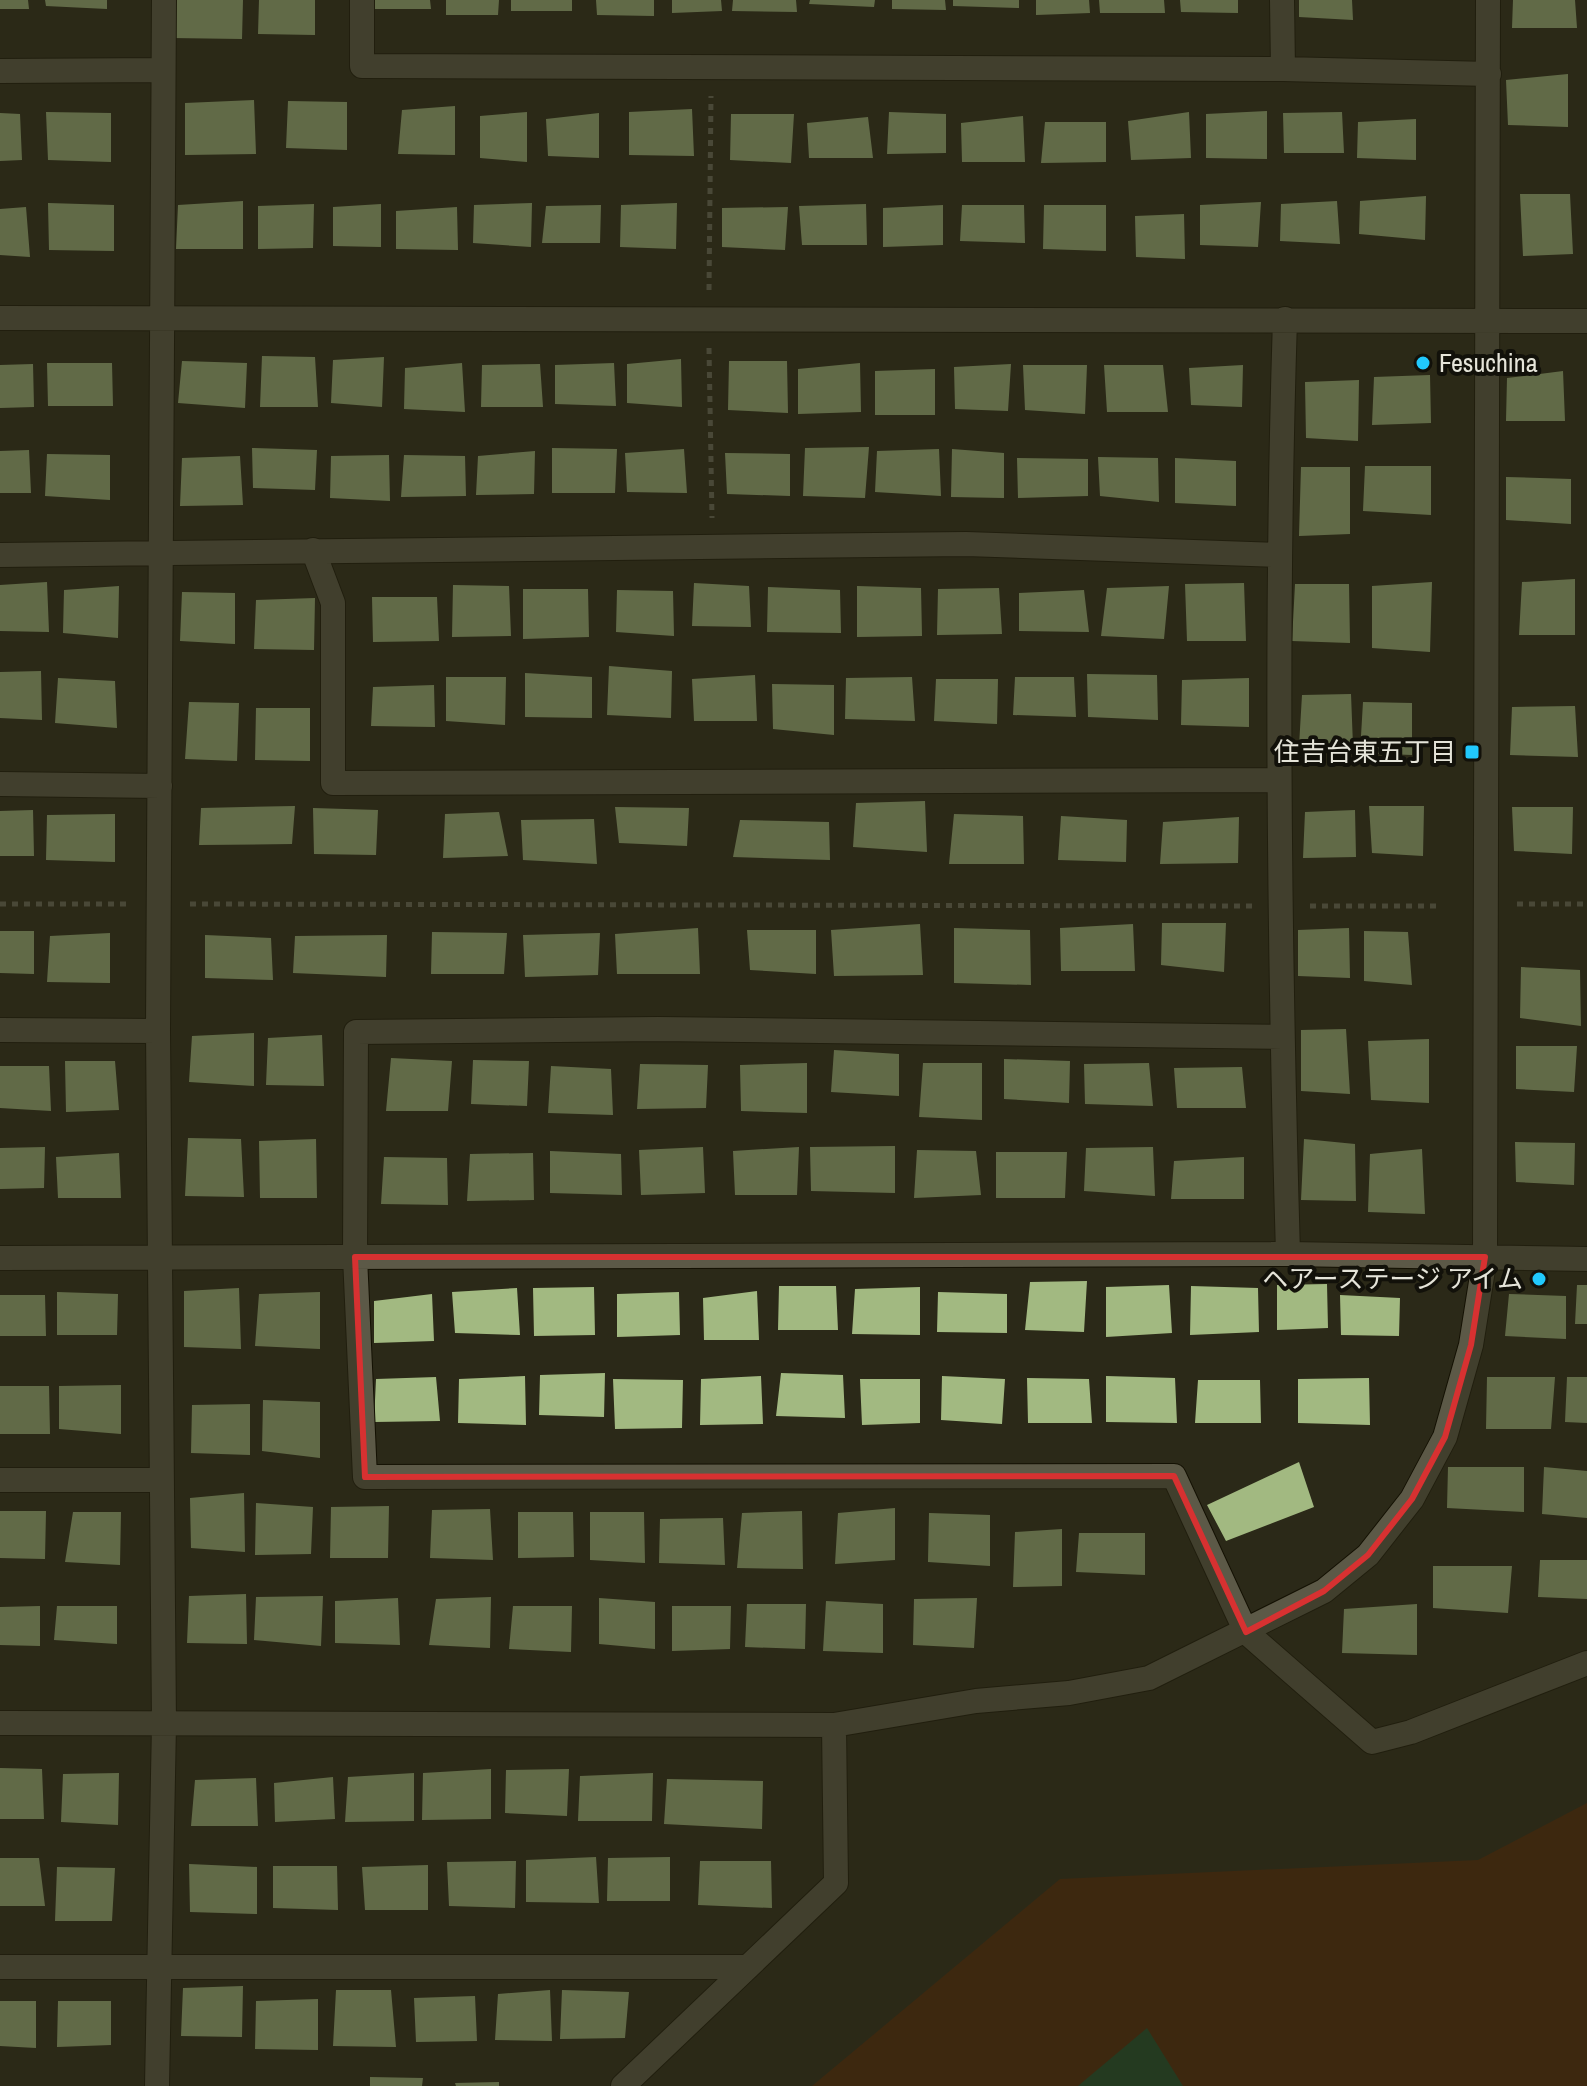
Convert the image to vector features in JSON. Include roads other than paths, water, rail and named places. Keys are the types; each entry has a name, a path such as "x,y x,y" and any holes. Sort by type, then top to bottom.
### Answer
{"street":[{"path":"157,2086 164,1724 158,1031 164,0"},
{"path":"362,0 362,66 1283,69 1489,74"},
{"path":"1282,0 1283,69"},
{"path":"0,1723 834,1725 976,1701 1069,1693 1149,1678 1324,1591 1368,1555 1412,1499 1445,1437 1471,1345 1485,1257 1488,0"},
{"path":"0,71 163,70"},
{"path":"0,318 1587,321"},
{"path":"1285,319 1278,555 1277,780 1288,1254"},
{"path":"0,555 966,544 1278,555"},
{"path":"313,550 333,603 333,783 1277,780"},
{"path":"0,784 160,786"},
{"path":"1282,1037 658,1029 356,1032 355,1257 365,1477 1174,1476 1246,1632 1372,1742 1411,1732 1587,1663"},
{"path":"0,1030 158,1031"},
{"path":"0,1258 1288,1254 1587,1259"},
{"path":"0,1480 161,1480"},
{"path":"623,2086 836,1883 834,1725"},
{"path":"0,1967 748,1967"}],"place":[{"name":"Fesuchina","path":"1423,363"},
{"name":"住吉台東五丁目","path":"1472,752"},
{"name":"ヘアーステージ アイム","path":"1539,1279"}]}
